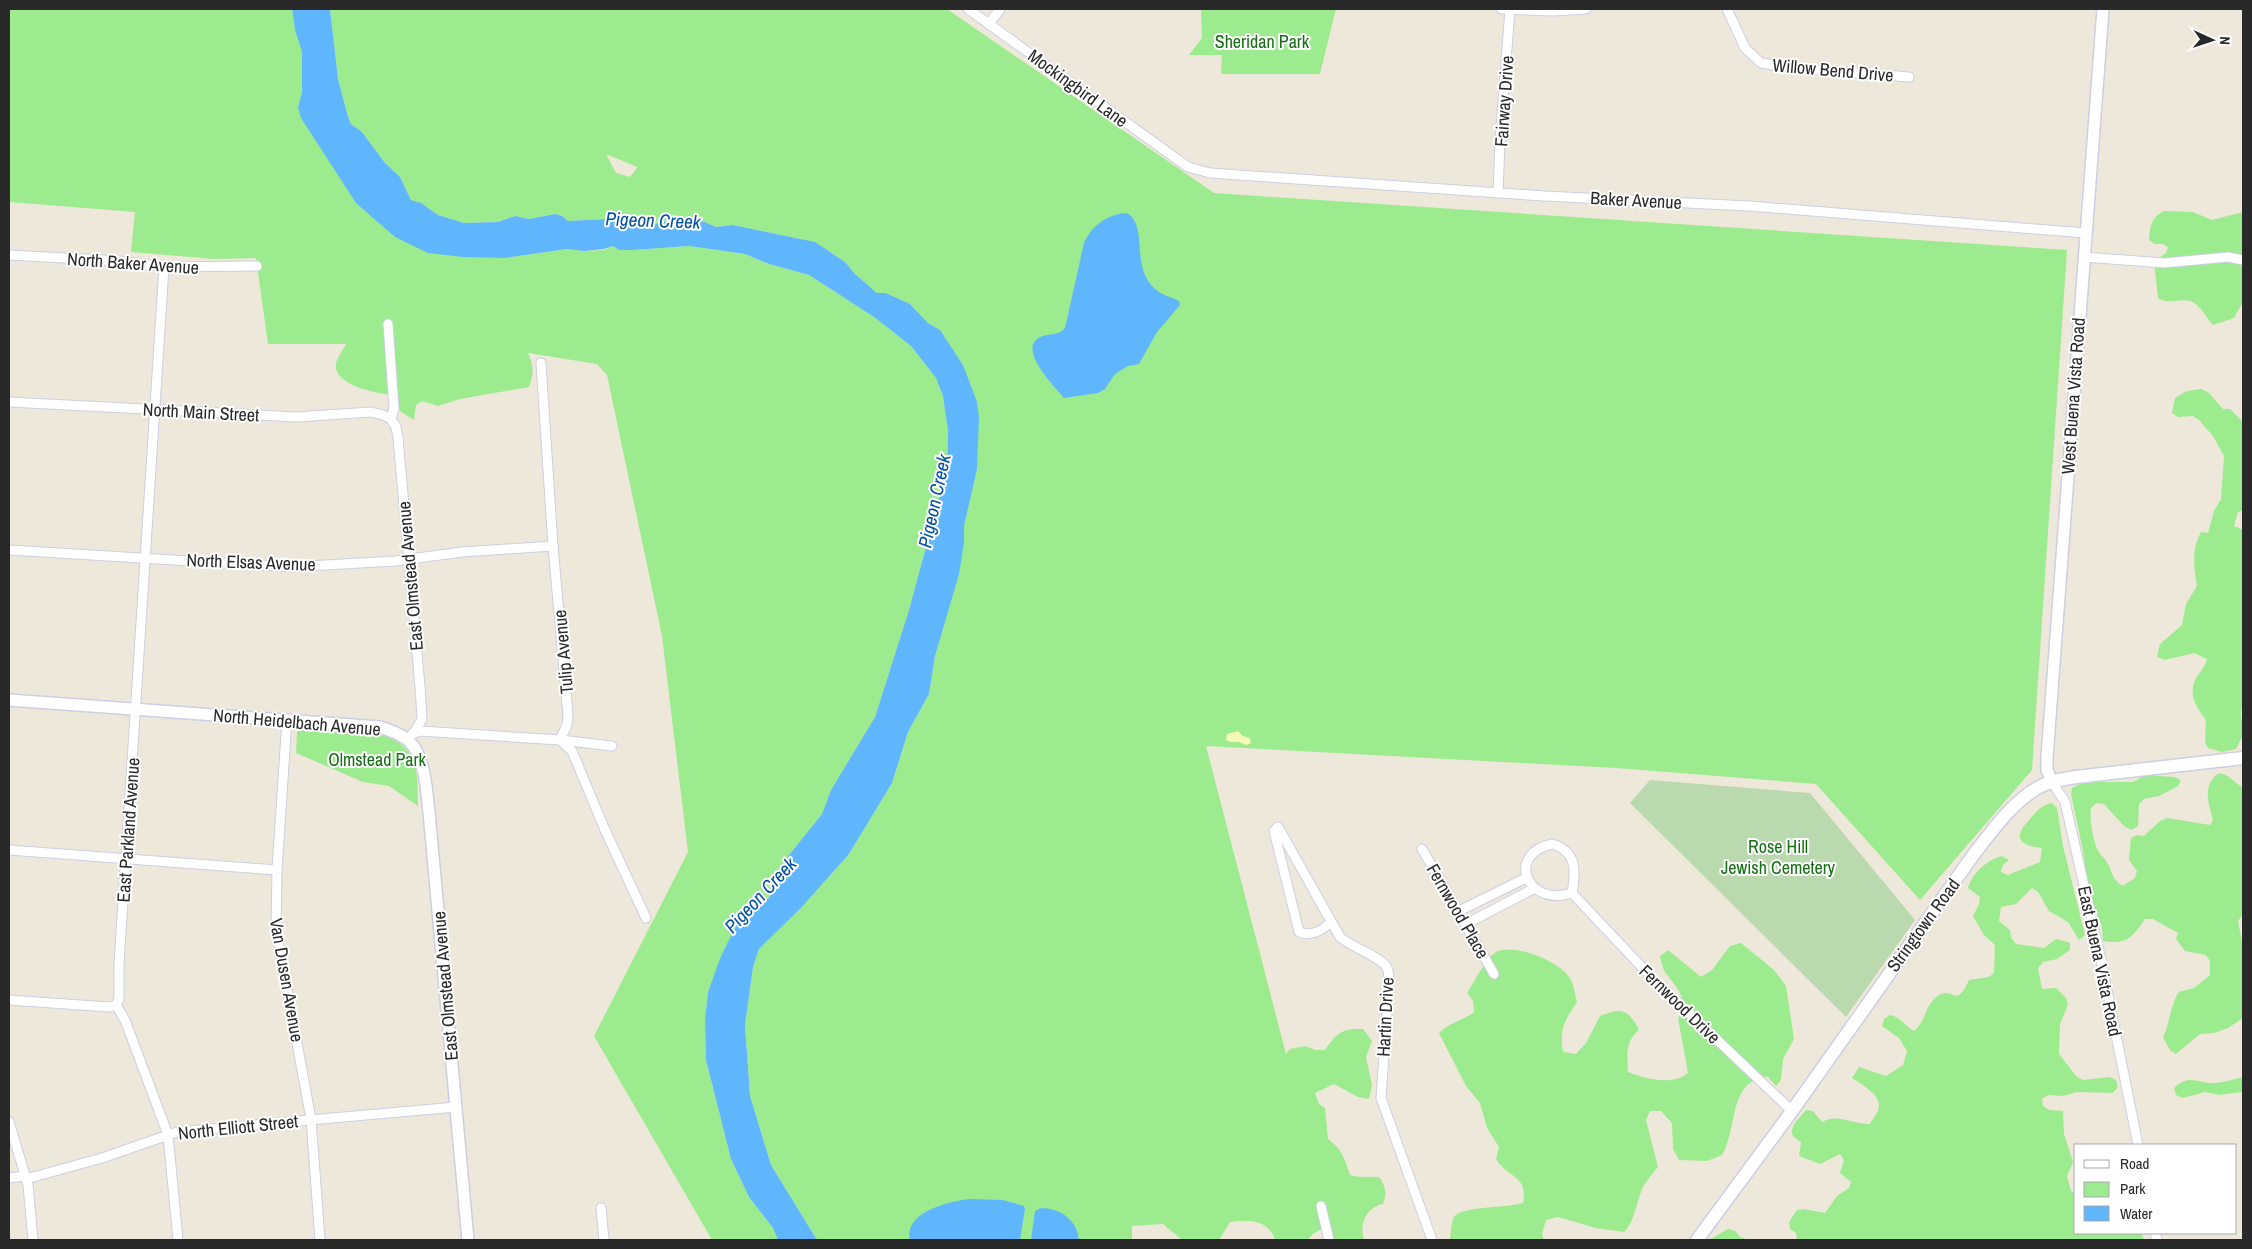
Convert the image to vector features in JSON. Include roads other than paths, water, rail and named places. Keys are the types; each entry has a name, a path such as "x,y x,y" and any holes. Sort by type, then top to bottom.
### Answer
{"main road":[{"name":"Stringtown Road","path":"1697,1240 1792,1111 1990,833 2032,792 2052,782 2112,772 2243,758"}],"street":[{"name":"Mockingbird Lane","path":"968,9 1188,167"},
{"path":"989,24 1000,9"},
{"path":"1507,9 1586,9"},
{"name":"Fairway Drive","path":"1498,193 1507,9"},
{"name":"Willow Bend Drive","path":"1727,9 1745,48 1761,63 1794,68 1910,77"},
{"name":"West Buena Vista Road","path":"2052,782 2047,770 2047,757 2103,9"},
{"name":"Baker Avenue","path":"1188,167 1210,173 1498,193 1749,206 2085,233"},
{"name":"North Baker Avenue","path":"9,255 120,261 164,267 257,266"},
{"path":"2084,257 2164,263 2228,257 2243,260"},
{"name":"East Parkland Avenue","path":"116,1005 119,999 135,709 164,267"},
{"path":"388,324 394,408 391,419"},
{"name":"Tulip Avenue","path":"541,363 553,546 568,715 567,725 560,740"},
{"name":"North Main Street","path":"9,402 297,417 370,412 391,419"},
{"name":"East Olmstead Avenue","path":"391,419 396,427 398,438 422,719 409,735 417,751 426,789 468,1240"},
{"name":"North Elsas Avenue","path":"9,550 291,567 395,561 462,552 553,546"},
{"name":"North Heidelbach Avenue","path":"9,700 380,727 409,735 420,731 560,740 612,746"},
{"name":"Van Dusen Avenue","path":"287,720 277,870 276,930 311,1119 320,1240"},
{"path":"560,740 572,751 605,830 646,918"},
{"name":"East Buena Vista Road","path":"2052,782 2060,791 2065,802 2101,960 2138,1144"},
{"name":"Hartin Drive","path":"1330,922 1322,930 1306,934 1299,932 1274,830 1278,827 1340,937 1348,944 1376,958 1388,970 1388,1006 1380,1098 1432,1240"},
{"path":"1552,844 1562,847 1572,856 1574,864 1572,893 1561,897 1541,894 1533,889 1526,878 1526,865 1531,854 1541,846 1552,844"},
{"name":"Fernwood Place","path":"1422,849 1494,974"},
{"path":"9,850 277,870"},
{"path":"1459,911 1526,878"},
{"path":"1466,924 1533,889"},
{"name":"Fernwood Drive","path":"1572,893 1653,979 1792,1111"},
{"path":"9,1000 109,1007 116,1005 125,1020 168,1134 178,1240"},
{"name":"North Elliott Street","path":"9,1178 26,1177 102,1158 177,1132 456,1107"},
{"path":"9,1122 26,1177 33,1240"},
{"path":"1321,1206 1329,1240"},
{"path":"601,1208 604,1240"}],"water":[{"path":"292,9 330,9 338,79 351,124 362,132 385,163 400,177 411,200 421,203 438,215 464,223 498,222 515,216 529,219 555,214 562,216 568,221 635,218 648,225 693,217 716,227 733,225 815,242 845,262 855,274 877,293 886,293 910,304 928,323 940,330 963,365 977,402 979,417 977,469 964,526 964,542 959,574 935,656 929,694 908,732 892,783 849,854 801,908 759,949 753,967 745,1025 750,1096 771,1165 817,1240 778,1240 773,1228 749,1197 731,1159 706,1060 705,1020 708,992 721,956 736,926 749,909 769,898 774,891 785,860 822,814 831,790 875,717 909,610 947,469 948,431 943,396 936,378 911,346 874,317 809,275 769,264 745,254 689,246 619,250 613,246 584,251 567,249 505,258 463,257 428,253 395,237 356,203 301,118 298,107 302,92 302,52 295,30"},
{"path":"1127,213 1137,227 1143,269 1147,279 1154,288 1179,301 1180,305 1157,332 1139,364 1128,366 1115,374 1105,389 1098,393 1064,398 1041,369 1033,352 1033,345 1040,337 1058,333 1065,328 1084,243 1091,231 1107,218"},
{"path":"970,1199 1003,1200 1024,1206 1020,1240 910,1240 910,1230 914,1222 921,1215 940,1205"},
{"path":"1041,1208 1055,1210 1066,1216 1075,1227 1079,1240 1031,1240 1035,1211"}],"park label":[{"name":"Sheridan Park","path":"1262,41"},
{"name":"Olmstead Park","path":"377,759"},
{"name":"Rose Hill Jewish Cemetery","path":"1778,856"}],"water label":[{"name":"Pigeon Creek","path":"653,220"},
{"name":"Pigeon Creek","path":"934,501"},
{"name":"Pigeon Creek","path":"760,895"}]}
